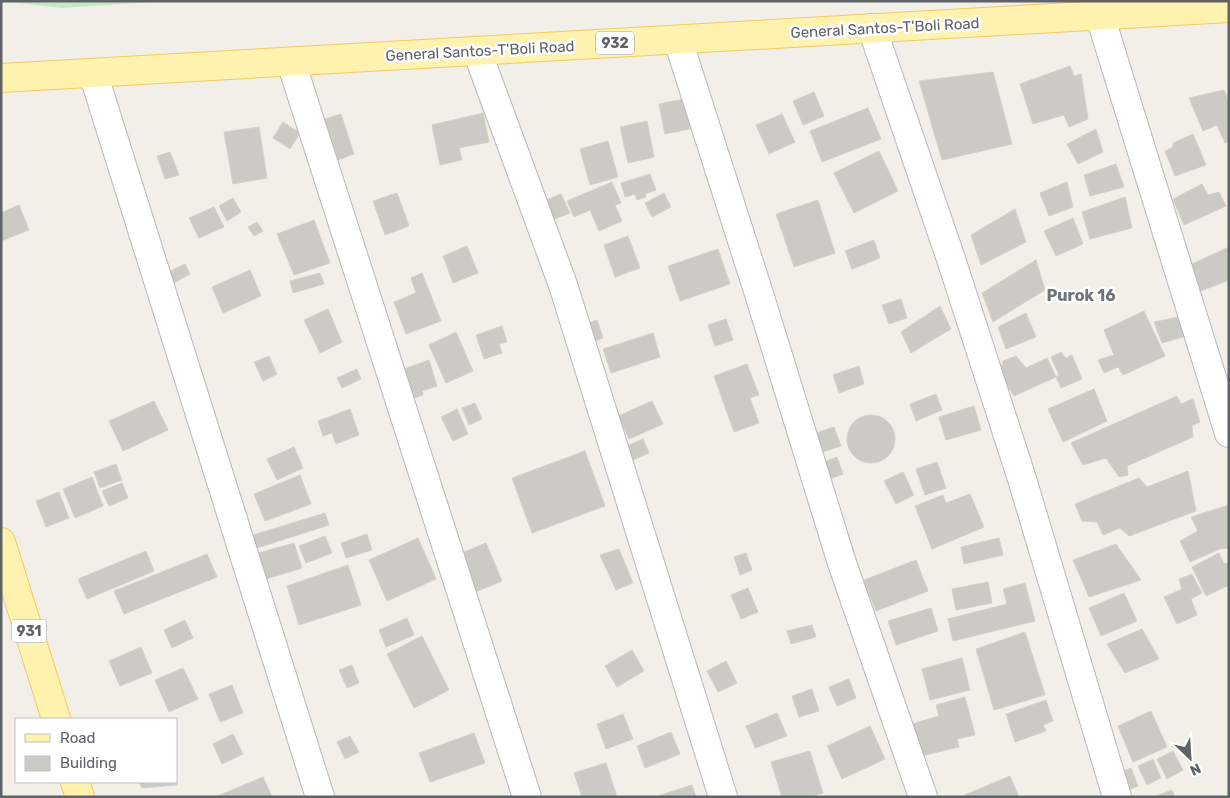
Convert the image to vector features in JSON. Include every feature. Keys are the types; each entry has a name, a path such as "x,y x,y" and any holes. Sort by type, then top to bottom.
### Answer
{"main road":[{"name":"General Santos-T'Boli Road","path":"1,78 1229,8"},
{"name":"931","path":"1,542 56,718"},
{"path":"75,783 80,797"}],"street":[{"path":"1100,16 1229,433"},
{"path":"872,28 952,262 1022,479 1117,797"},
{"path":"678,40 757,287 841,560 923,797"},
{"path":"477,51 563,285 724,797"},
{"path":"291,62 526,797"},
{"path":"93,73 320,797"}],"green space":[{"path":"1,1 167,1 62,8"}],"building":[{"path":"1070,66 1074,76 1081,74 1088,119 1069,127 1064,115 1033,124 1020,84"},
{"path":"993,72 1012,144 942,160 919,81"},
{"path":"1224,90 1229,103 1229,141 1225,143 1217,125 1203,131 1189,98"},
{"path":"814,92 824,116 803,125 793,101"},
{"path":"684,99 690,129 665,134 659,104"},
{"path":"868,108 881,139 822,162 810,131"},
{"path":"483,113 489,142 459,148 462,160 440,165 432,125"},
{"path":"341,114 354,154 338,160 325,119"},
{"path":"782,114 795,142 769,154 756,125"},
{"path":"647,121 654,157 628,163 620,127"},
{"path":"283,122 300,133 290,149 273,138"},
{"path":"259,127 267,178 233,184 224,132"},
{"path":"1096,129 1103,152 1078,164 1067,144"},
{"path":"1193,134 1206,165 1175,176 1165,151 1173,147 1173,143"},
{"path":"608,141 618,177 590,185 580,149"},
{"path":"879,151 898,191 854,213 834,173"},
{"path":"170,152 179,175 165,179 157,156"},
{"path":"1116,164 1124,187 1090,196 1084,175"},
{"path":"650,174 656,190 645,194 646,197 637,200 635,194 625,197 621,183"},
{"path":"612,182 621,203 615,205 622,221 599,231 590,210 574,217 567,201"},
{"path":"1067,182 1073,207 1049,216 1040,193"},
{"path":"1202,184 1208,195 1219,192 1226,206 1184,225 1173,199"},
{"path":"397,193 409,226 385,235 373,201"},
{"path":"664,193 671,207 652,217 645,203"},
{"path":"561,194 570,213 550,221 542,202"},
{"path":"1125,197 1132,228 1090,239 1082,212"},
{"path":"233,198 241,212 227,221 219,206"},
{"path":"818,200 835,253 794,267 776,214"},
{"path":"19,205 29,230 1,241 1,213"},
{"path":"214,207 224,227 199,238 189,218"},
{"path":"1015,209 1026,242 981,265 971,235"},
{"path":"1073,218 1083,244 1056,256 1044,231"},
{"path":"314,220 330,263 294,275 277,234"},
{"path":"257,222 263,231 254,236 248,227"},
{"path":"628,236 640,268 615,277 604,245"},
{"path":"874,240 880,258 852,269 845,251"},
{"path":"467,246 478,273 453,283 443,256"},
{"path":"1229,247 1229,280 1201,291 1192,264"},
{"path":"718,249 730,284 680,301 668,266"},
{"path":"1036,260 1045,290 993,322 982,293"},
{"path":"185,264 190,274 174,283 168,272"},
{"path":"250,270 261,296 223,313 212,287"},
{"path":"320,273 324,284 293,293 290,281"},
{"path":"422,273 441,321 406,334 394,302 416,293 411,278"},
{"path":"901,299 907,318 889,324 882,305"},
{"path":"940,306 951,329 911,353 901,332"},
{"path":"328,309 342,342 320,353 304,320"},
{"path":"1144,311 1165,356 1123,375 1118,367 1104,373 1098,360 1114,355 1104,330"},
{"path":"1026,313 1036,337 1006,349 998,327"},
{"path":"1178,317 1186,336 1162,343 1154,322"},
{"path":"726,319 733,340 715,346 708,325"},
{"path":"597,320 603,338 589,343 583,325"},
{"path":"502,326 507,342 499,344 502,353 484,359 476,335"},
{"path":"456,332 473,371 446,383 429,345"},
{"path":"653,333 660,357 611,373 603,349"},
{"path":"1061,352 1066,358 1072,355 1082,379 1061,388 1056,377 1059,375 1051,357"},
{"path":"269,356 277,374 263,381 254,362"},
{"path":"1016,356 1026,368 1047,358 1056,377 1014,396 1000,373 1003,361"},
{"path":"429,360 437,386 422,391 423,395 406,401 396,372"},
{"path":"747,364 759,395 750,398 759,423 734,432 714,376"},
{"path":"859,366 864,384 839,393 833,375"},
{"path":"357,369 361,379 342,388 337,378"},
{"path":"1094,389 1107,421 1063,442 1048,409"},
{"path":"936,394 942,410 916,421 910,404"},
{"path":"1177,396 1181,404 1193,399 1200,422 1192,426 1193,437 1127,466 1128,475 1119,477 1106,458 1083,465 1071,443"},
{"path":"154,401 168,430 123,451 109,421"},
{"path":"652,401 663,424 629,439 618,416"},
{"path":"475,403 482,419 469,425 462,408"},
{"path":"974,406 981,430 946,440 939,417"},
{"path":"350,409 359,435 336,444 332,433 323,436 318,421"},
{"path":"457,409 468,434 453,441 441,417"},
{"path":"866,415 876,415 885,419 891,425 894,430 894,448 885,459 876,463 866,463 857,459 851,453 847,444 847,434 851,425 857,419"},
{"path":"834,427 841,446 819,453 813,434"},
{"path":"643,439 649,453 628,462 622,448"},
{"path":"294,447 303,468 277,480 267,459"},
{"path":"585,451 605,506 532,533 512,478"},
{"path":"837,457 843,474 825,481 818,464"},
{"path":"937,462 946,488 925,495 916,469"},
{"path":"116,464 122,480 100,488 94,472"},
{"path":"1188,471 1196,511 1129,536 1120,528 1103,535 1097,522 1082,521 1075,504 1139,478 1147,487"},
{"path":"903,472 914,495 896,504 884,481"},
{"path":"300,475 311,504 265,521 254,494"},
{"path":"92,477 103,506 75,518 63,489"},
{"path":"122,483 128,498 109,506 102,491"},
{"path":"59,492 69,518 46,527 36,501"},
{"path":"970,494 984,527 932,549 915,506 943,495 946,503"},
{"path":"1229,505 1229,548 1220,549 1190,562 1180,541 1198,531 1191,517"},
{"path":"325,513 329,525 254,549 250,536"},
{"path":"367,534 372,550 346,558 341,543"},
{"path":"325,536 332,553 306,563 299,546"},
{"path":"418,538 436,579 387,601 369,560"},
{"path":"999,538 1003,555 964,564 961,547"},
{"path":"294,543 302,568 263,580 255,554"},
{"path":"486,543 502,581 473,593 457,555"},
{"path":"1116,544 1141,580 1089,597 1073,560"},
{"path":"619,549 633,583 616,590 600,555"},
{"path":"146,551 154,571 87,599 78,579"},
{"path":"746,553 752,570 740,575 734,557"},
{"path":"1219,553 1224,564 1229,562 1229,585 1206,596 1192,567"},
{"path":"207,554 217,577 124,614 114,591"},
{"path":"916,560 928,591 876,611 864,580"},
{"path":"348,565 361,605 299,625 287,586"},
{"path":"1192,574 1202,593 1191,599 1197,615 1177,624 1164,597 1182,589 1179,579"},
{"path":"988,582 992,603 956,610 952,589"},
{"path":"1025,583 1035,621 953,641 948,619 1007,604 1003,589"},
{"path":"748,588 758,612 741,619 731,595"},
{"path":"1124,593 1137,621 1101,636 1089,608"},
{"path":"931,608 938,631 896,645 888,621"},
{"path":"407,618 414,635 386,647 379,630"},
{"path":"185,620 193,638 172,648 164,630"},
{"path":"812,625 816,637 791,644 787,631"},
{"path":"1142,629 1159,659 1125,673 1107,644"},
{"path":"1025,632 1045,695 994,710 976,649"},
{"path":"422,636 449,690 414,708 387,654"},
{"path":"141,647 152,673 120,686 109,661"},
{"path":"632,650 644,671 617,687 605,666"},
{"path":"962,658 970,690 930,700 922,669"},
{"path":"726,661 737,683 718,692 707,671"},
{"path":"352,665 359,683 347,688 339,670"},
{"path":"183,668 198,699 169,712 155,680"},
{"path":"849,679 856,698 837,706 829,687"},
{"path":"232,685 243,713 220,722 209,694"},
{"path":"812,689 819,711 799,717 792,696"},
{"path":"965,697 975,735 957,739 959,747 921,756 912,724 939,716 936,705"},
{"path":"1046,700 1053,721 1043,725 1046,731 1015,742 1006,714"},
{"path":"1151,711 1167,747 1133,762 1118,726"},
{"path":"777,713 787,736 755,748 746,726"},
{"path":"623,714 633,739 606,749 597,724"},
{"path":"870,726 885,759 842,779 827,746"},
{"path":"671,732 680,754 645,768 637,746"},
{"path":"474,733 485,763 430,782 419,753"},
{"path":"233,734 243,754 222,764 213,744"},
{"path":"350,736 359,752 345,759 337,742"},
{"path":"810,751 823,793 809,797 782,797 771,762"},
{"path":"1173,751 1183,770 1167,779 1157,759"},
{"path":"1153,759 1161,778 1147,785 1138,766"},
{"path":"606,763 617,797 582,797 574,773"},
{"path":"1131,768 1138,786 1124,792 1117,774"},
{"path":"1010,776 1019,797 965,797 965,795"},
{"path":"263,777 272,797 215,797"},
{"path":"140,783 176,783 177,785 142,788"},
{"path":"692,785 696,797 655,797"},
{"path":"1172,790 1175,797 1154,797"}],"district":[{"name":"Purok 16","path":"1081,295"}]}
